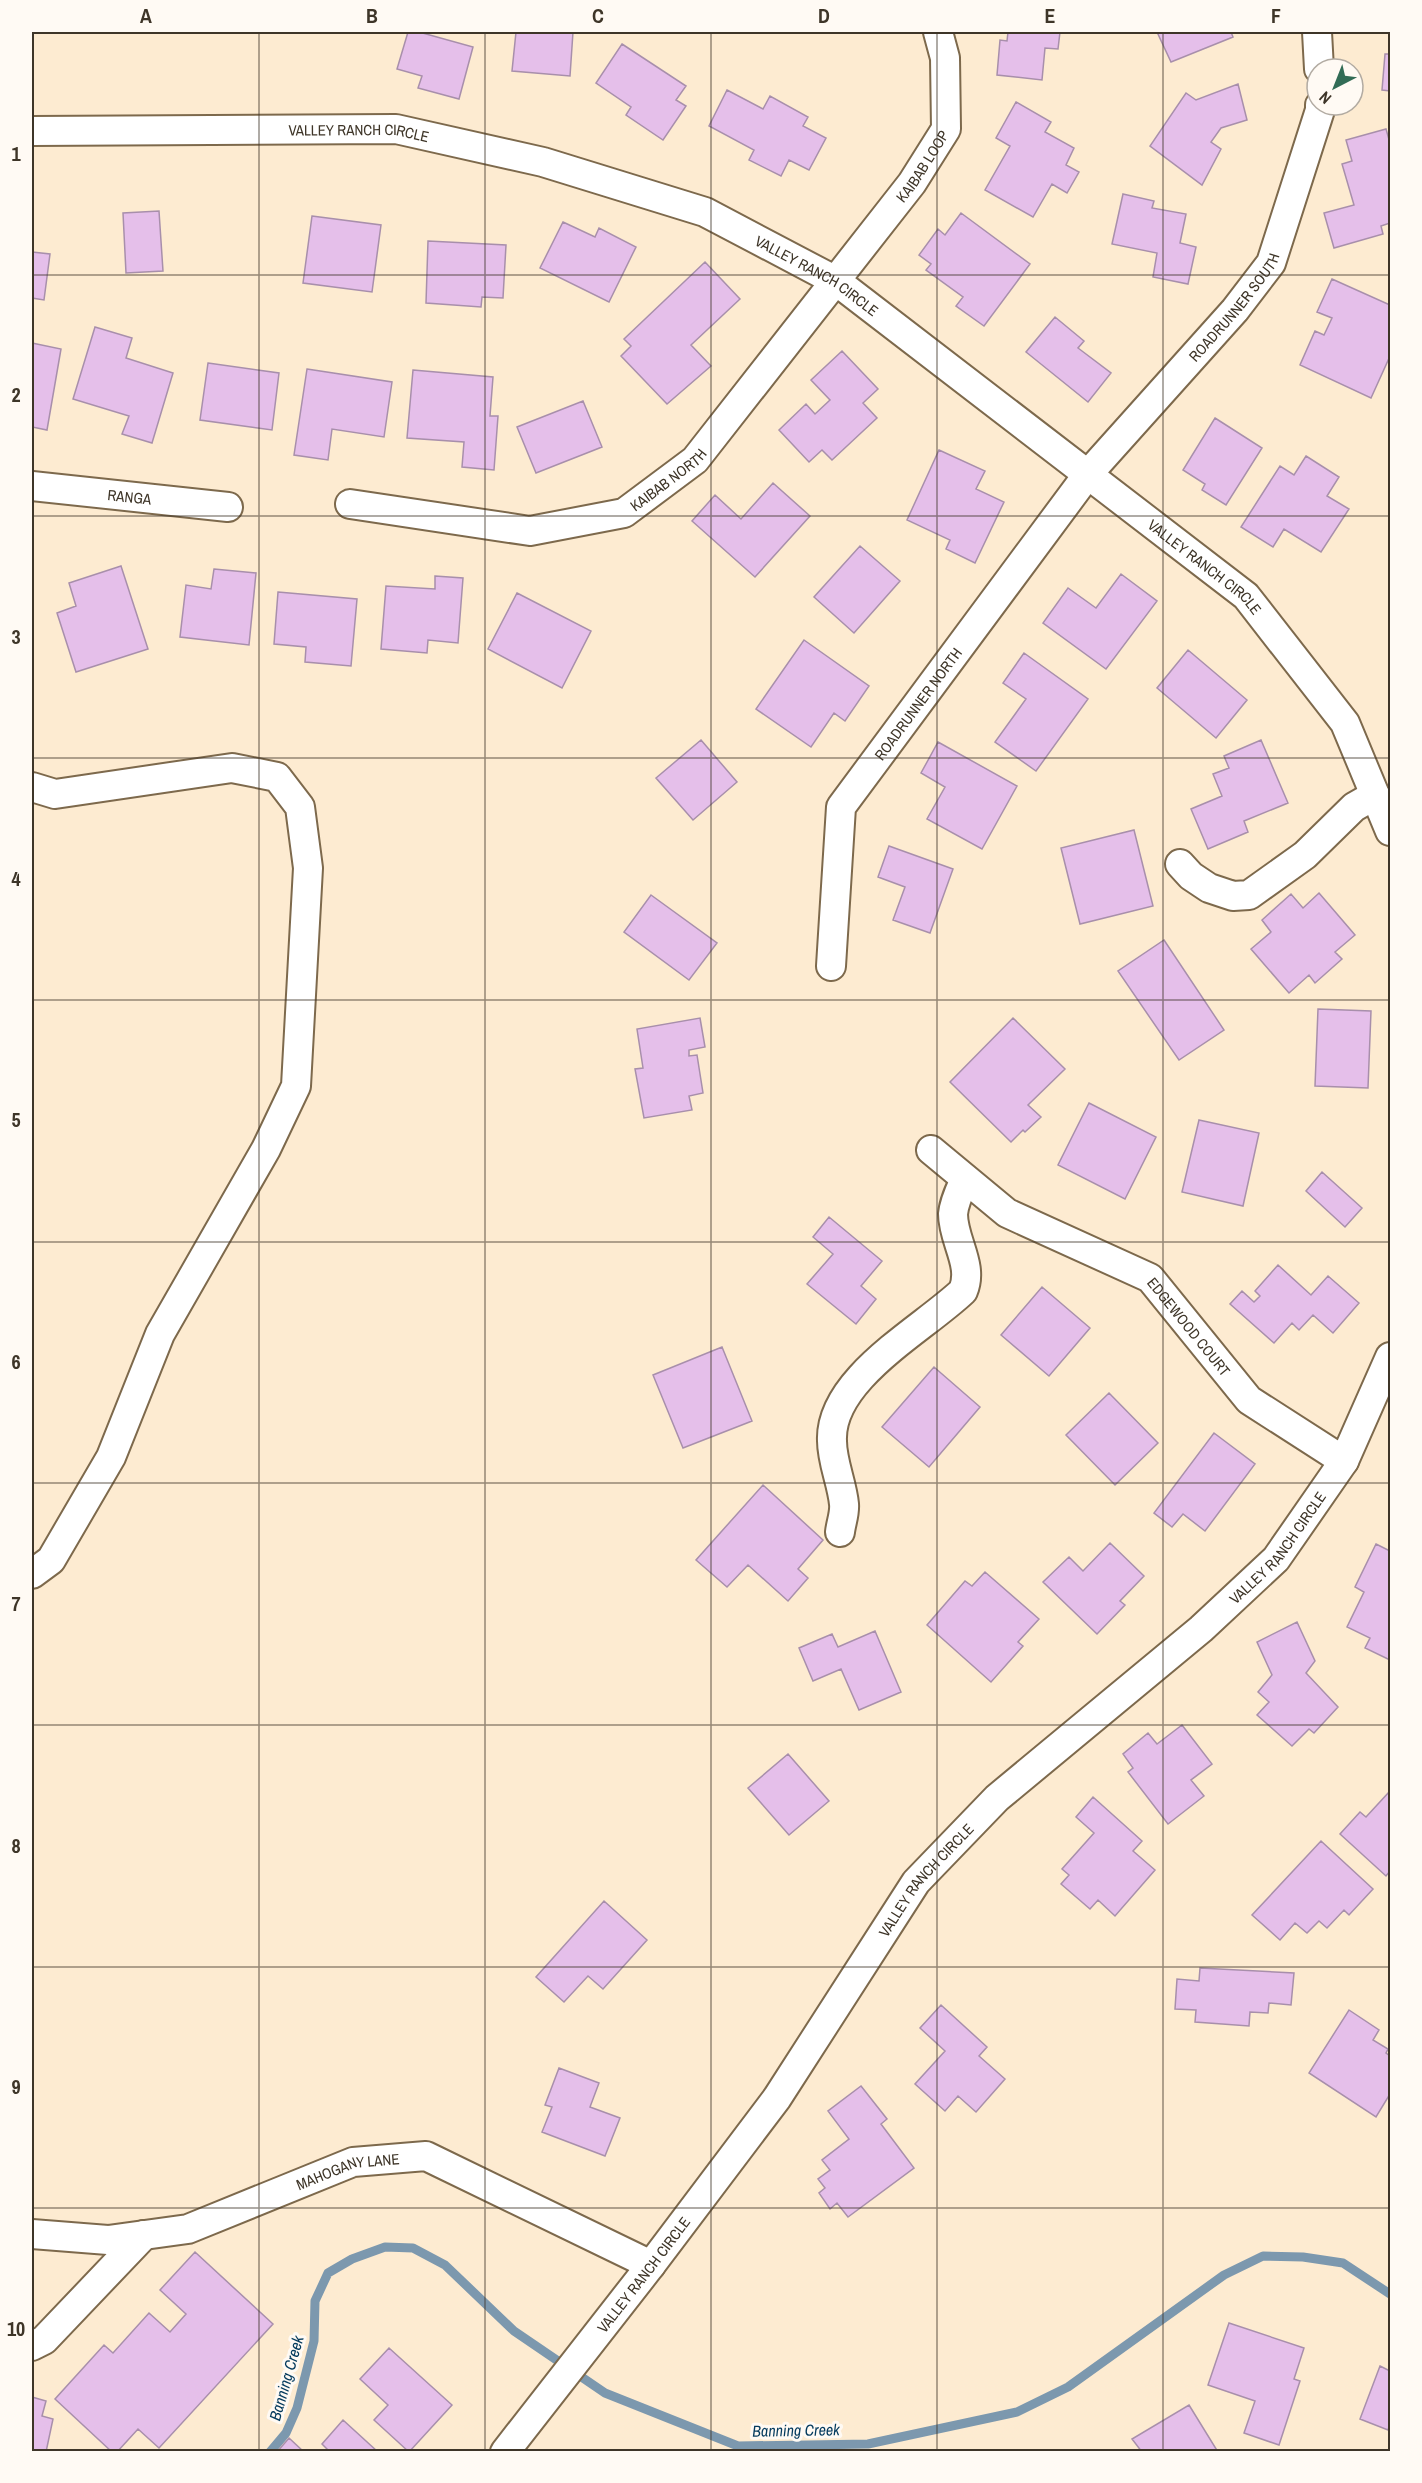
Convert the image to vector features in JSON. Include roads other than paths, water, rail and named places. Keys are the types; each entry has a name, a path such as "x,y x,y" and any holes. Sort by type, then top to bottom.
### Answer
{"street":[{"name":"KAIBAB LOOP","path":"836,281 912,183 946,129 945,58 938,32"},
{"path":"1317,32 1318,57"},
{"name":"ROADRUNNER SOUTH","path":"1088,474 1235,310 1271,263 1316,117"},
{"name":"VALLEY RANCH CIRCLE","path":"32,131 396,129 543,162 705,212 836,281 1246,596 1345,723 1390,831"},
{"name":"KAIBAB NORTH","path":"350,504 530,531 624,513 695,460 836,281"},
{"name":"ROADRUNNER NORTH","path":"831,966 841,807 1088,474"},
{"name":"RANGA","path":"32,486 228,507"},
{"path":"32,787 55,794 232,768 277,777 300,807 308,868 296,1086 266,1149 160,1334 111,1457 51,1560 32,1574"},
{"path":"1180,864 1191,876 1209,888 1233,896 1249,895 1305,855 1354,807 1375,795"},
{"name":"EDGEWOOD COURT","path":"931,1150 1007,1214 1150,1278 1249,1400 1344,1461"},
{"path":"840,1532 844,1507 831,1442 833,1422 845,1396 861,1375 963,1291 968,1280 953,1215 956,1198 965,1179"},
{"name":"VALLEY RANCH CIRCLE","path":"505,2451 651,2265 777,2098 916,1882 997,1798 1201,1629 1276,1559 1344,1461 1390,1357"},
{"name":"MAHOGANY LANE","path":"32,2234 108,2240 188,2229 353,2162 426,2156 651,2265"},
{"path":"32,2346 44,2340 144,2235"}],"waterway":[{"name":"Banning Creek","path":"270,2452 286,2433 297,2408 314,2341 315,2301 328,2273 352,2259 385,2247 413,2248 445,2265 514,2331 605,2393 738,2446 868,2444 1017,2412 1068,2387 1224,2275 1263,2256 1303,2257 1343,2263 1390,2294"}]}
